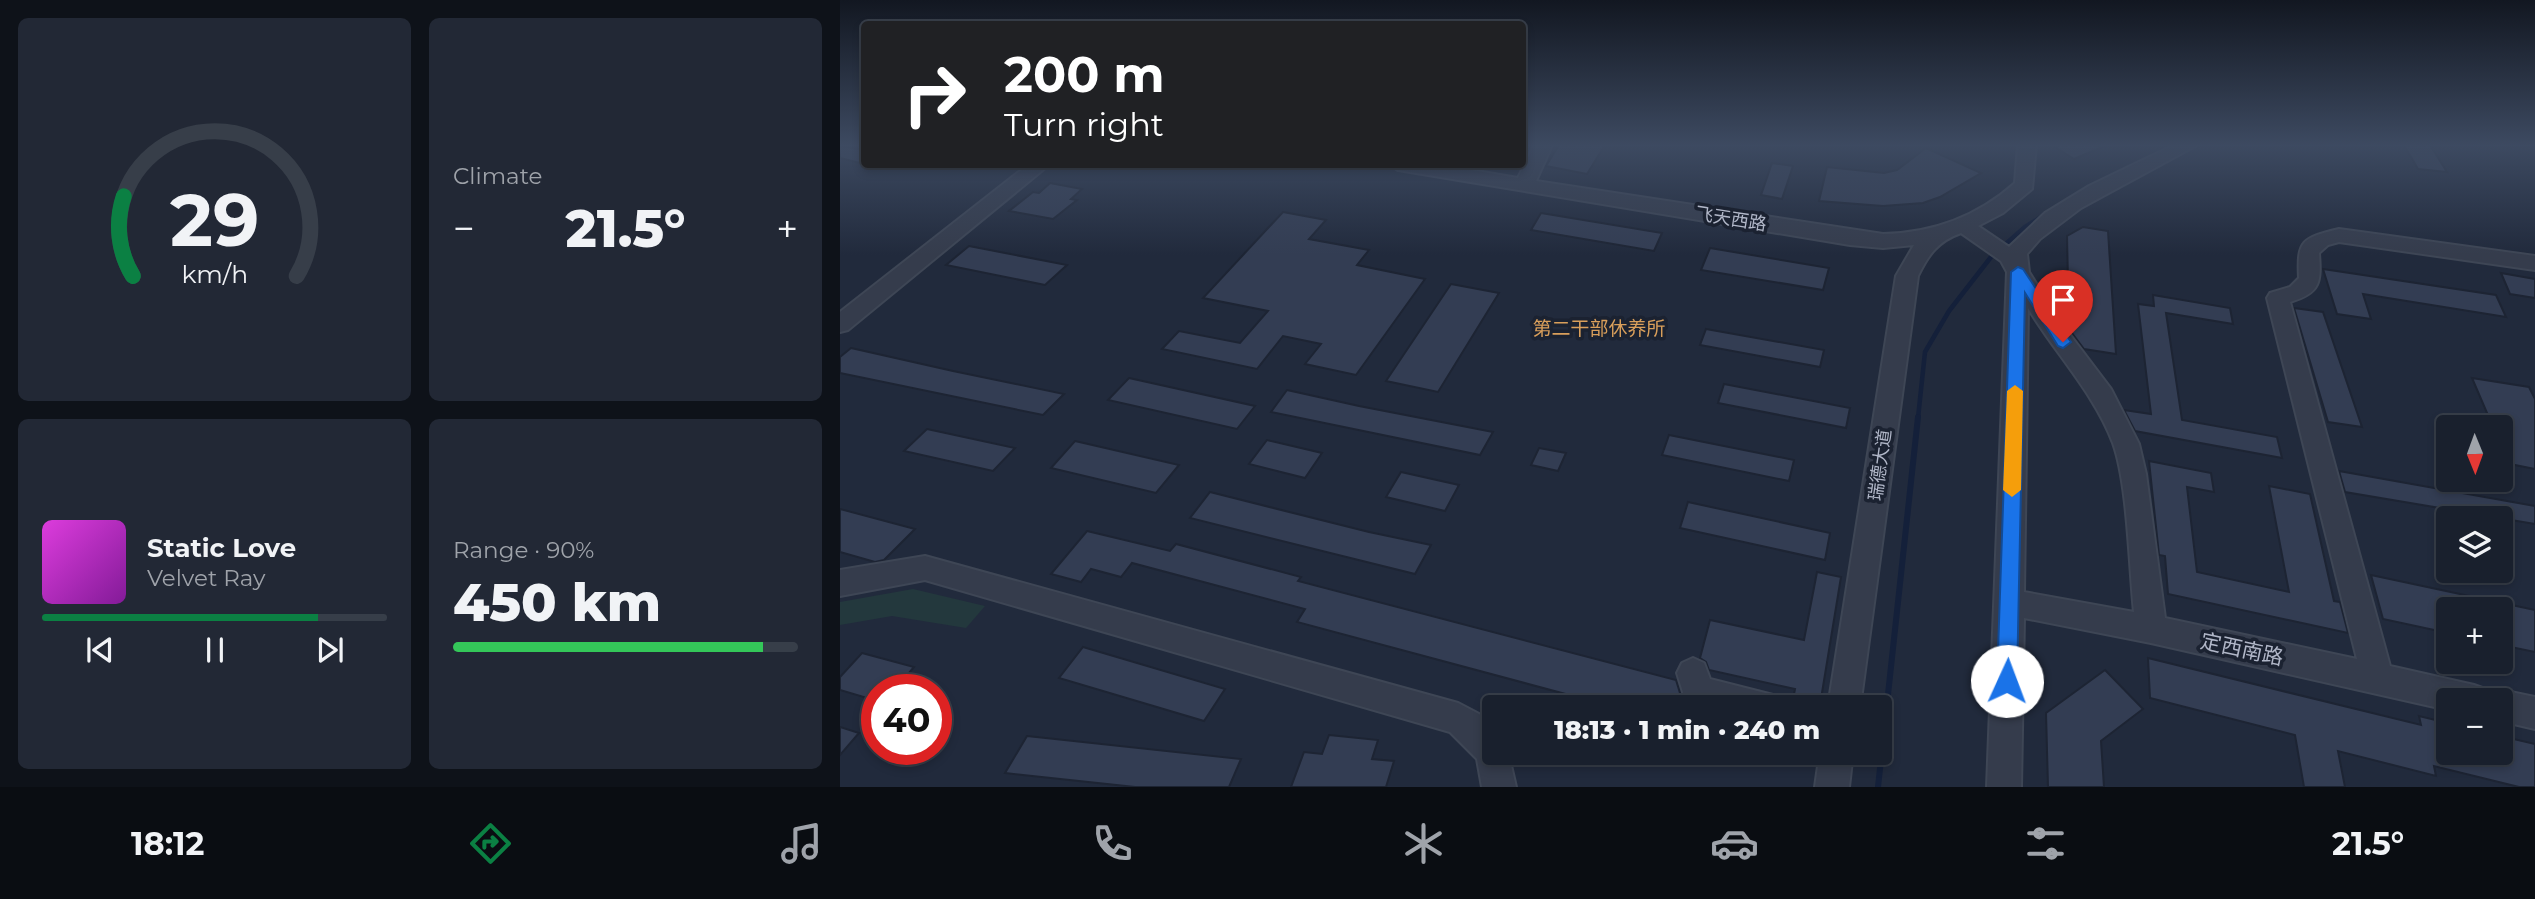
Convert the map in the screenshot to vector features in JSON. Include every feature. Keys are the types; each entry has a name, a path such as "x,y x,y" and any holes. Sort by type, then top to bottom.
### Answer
{"street":[{"path":"840,324 1019,182"},
{"name":"飞天西路","path":"1504,182 1882,241 1906,241 1950,228"},
{"path":"1950,228 2012,198 2025,182"},
{"path":"2006,257 2017,253 2029,237 2052,219 2080,200 2116,182"},
{"path":"1950,228 2006,257 2050,325 2102,395 2126,444 2133,474 2151,629"},
{"name":"瑞德大道","path":"1846,695 1908,276 1918,254 1950,228"},
{"path":"2377,678 2278,298 2298,292 2310,279 2308,251 2320,240 2339,235 2535,263"},
{"path":"2004,787 2009,602 2006,257"},
{"path":"840,583 925,568 1458,719 1478,732 1490,746 1496,763 1499,787"},
{"path":"840,569 874,577"},
{"name":"定西南路","path":"2009,602 2151,629 2436,691"},
{"path":"1693,673 1697,691 1714,695"},
{"path":"2513,708 2535,713"},
{"path":"1832,787 1835,765"}],"green space":[{"path":"913,589 985,606 966,628 892,616 840,625 840,602"}],"building":[{"path":"1766,182 1788,182 1782,199 1761,195"},
{"path":"1824,182 1966,182 1940,197 1923,203 1883,206 1819,201"},
{"path":"1050,183 1082,189 1071,199 1077,200 1053,219 1009,211 1033,192 1039,193"},
{"path":"1283,212 1326,220 1309,239 1369,250 1357,265 1425,279 1356,375 1305,364 1321,344 1283,336 1257,369 1162,349 1179,331 1240,343 1268,311 1203,298"},
{"path":"1541,213 1662,233 1654,251 1531,230"},
{"path":"2083,227 2108,231 2116,354 2084,349 2069,329 2067,236"},
{"path":"969,246 1067,265 1045,285 946,265"},
{"path":"1710,248 1829,268 1823,290 1701,270"},
{"path":"2323,269 2496,295 2506,317 2363,294 2371,319 2337,314"},
{"path":"2501,273 2535,279 2535,298 2510,294"},
{"path":"1451,284 1499,293 1438,392 1386,381"},
{"path":"2153,295 2230,308 2233,324 2166,313 2182,420 2277,437 2282,458 2135,431 2124,410 2151,414 2138,304 2154,306"},
{"path":"2294,308 2323,312 2362,427 2328,422"},
{"path":"1706,329 1824,350 1820,367 1700,345"},
{"path":"851,348 1064,394 1043,415 840,373 840,357"},
{"path":"1129,378 1255,406 1237,429 1108,400"},
{"path":"2472,378 2529,387 2535,399 2535,469 2513,465 2513,415 2488,415"},
{"path":"1724,384 1850,408 1846,428 1718,403"},
{"path":"1287,390 1493,432 1480,455 1271,412"},
{"path":"927,429 1015,448 993,471 904,451"},
{"path":"1669,435 1794,460 1789,481 1662,455"},
{"path":"1267,440 1322,453 1305,478 1249,464"},
{"path":"1075,441 1179,465 1156,493 1051,468"},
{"path":"1539,448 1566,453 1558,471 1531,465"},
{"path":"2149,461 2211,473 2214,492 2187,487 2197,572 2289,592 2269,486 2310,494 2334,601 2340,602 2348,633 2168,594 2165,556 2159,555"},
{"path":"2339,471 2436,488 2436,492 2457,492 2535,506 2535,524 2513,520 2513,506 2436,507 2345,492"},
{"path":"1401,472 1459,485 1445,511 1386,497"},
{"path":"1210,492 1431,545 1415,574 1190,518"},
{"path":"1688,502 1830,533 1825,560 1680,528"},
{"path":"840,509 915,529 884,560 875,562 840,552"},
{"path":"1087,531 1170,551 1176,544 1301,577 1298,581 1676,680 1680,693 1569,695 1297,622 1305,609 1132,563 1121,577 1091,569 1081,582 1051,574"},
{"path":"1817,572 1841,577 1822,695 1794,695 1795,689 1709,670 1706,662 1700,658 1710,620 1804,640"},
{"path":"2371,575 2474,597 2436,597 2436,630 2383,619"},
{"path":"2513,605 2535,610 2535,652 2513,647"},
{"path":"1083,647 1225,689 1204,721 1059,678"},
{"path":"862,653 914,667 908,674 861,674 861,696 840,690 840,677"},
{"path":"2148,658 2421,725 2419,716 2436,720 2436,765 2513,765 2513,739 2535,744 2535,787 2519,787 2434,766 2436,776 2338,751 2345,787 2304,787 2295,735 2150,698"},
{"path":"2105,670 2143,709 2101,741 2104,787 2048,787 2046,713"},
{"path":"840,727 859,733 840,755"},
{"path":"1329,735 1378,740 1372,759 1394,761 1386,787 1291,787 1304,752 1322,754"},
{"path":"1027,736 1241,759 1229,787 1135,787 1005,773"}],"waterway":[{"path":"1918,418 1925,352 1949,311 1991,257 2025,227 2046,214"},
{"path":"1878,787 1918,417"}],"slow traffic":[{"path":"2012,490 2015,391"}],"district":[{"name":"第二干部休养所","path":"1599,328"}],"route":[{"path":"2007,681 2018,272 2063,342"}]}
